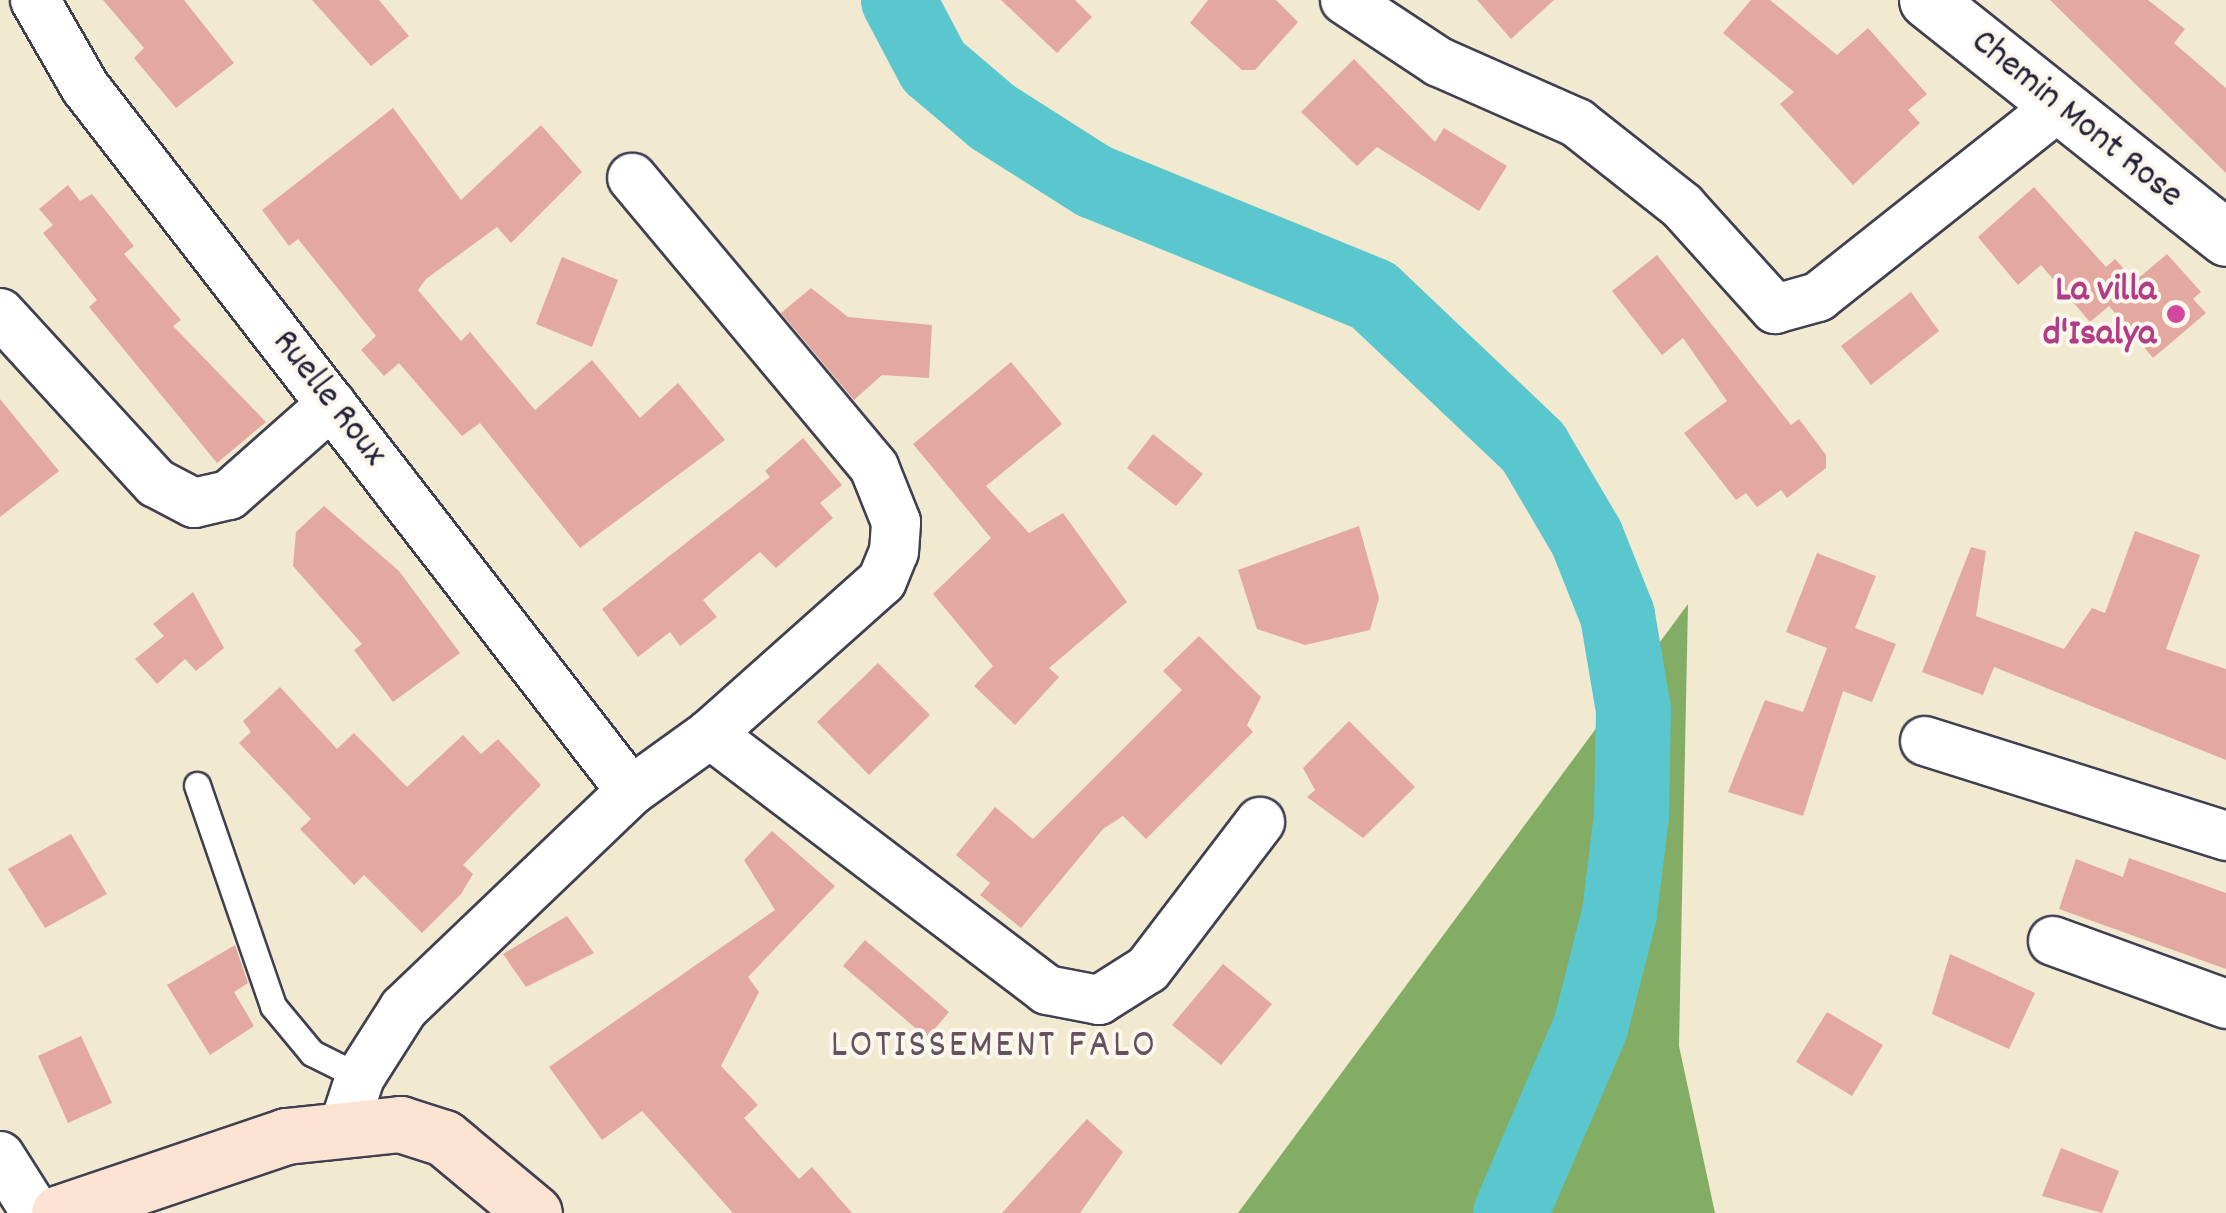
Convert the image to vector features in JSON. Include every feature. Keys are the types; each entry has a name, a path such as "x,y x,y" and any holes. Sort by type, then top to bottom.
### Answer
{"main road":[{"path":"60,1213 352,1101 400,1124 444,1138 534,1213"}],"street":[{"name":"Ruelle Roux","path":"35,0 85,87 632,790"},
{"path":"1345,0 1439,62 1577,123 1622,155 1682,206 1775,309 1818,297 2058,108"},
{"name":"Chemin Mont Rose","path":"1928,0 2058,108 2226,238"},
{"path":"352,1101 404,1008 632,790 710,734 882,581 896,522 874,467 632,178"},
{"path":"0,313 156,483 194,504 229,495 332,404"},
{"path":"710,734 1047,990 1099,1000 1148,969 1260,822"},
{"path":"1925,741 2226,836"},
{"path":"2053,941 2226,1004"},
{"path":"0,1156 36,1213"}],"lane":[{"path":"197,785 274,1006 352,1101"}],"green space":[{"path":"1688,604 1679,1046 1715,1213 1238,1213"}],"building":[{"path":"103,0 184,0 234,63 176,108 134,58 144,48"},
{"path":"312,0 379,0 409,36 371,66"},
{"path":"1001,0 1075,0 1092,17 1057,53"},
{"path":"1208,0 1276,0 1298,22 1255,70 1242,70 1190,23"},
{"path":"1477,0 1554,0 1511,39"},
{"path":"1751,0 1770,0 1837,55 1868,28 1927,94 1908,110 1920,123 1853,185 1780,104 1794,92 1723,33"},
{"path":"2050,0 2148,0 2185,29 2174,43 2226,88 2226,173"},
{"path":"1354,59 1435,142 1444,128 1507,166 1479,211 1377,147 1357,166 1301,112"},
{"path":"393,108 461,200 541,125 582,172 511,243 497,227 426,279 418,290 461,341 470,332 535,410 592,360 640,418 678,383 725,440 580,548 480,423 462,436 399,363 384,376 361,350 376,336 298,239 289,246 262,210"},
{"path":"68,185 80,201 92,194 134,246 124,254 181,320 173,326 266,422 217,463 89,307 97,300 43,233 53,225 39,209"},
{"path":"2034,187 2106,267 2115,259 2135,281 2167,254 2201,292 2193,299 2206,313 2153,358 2109,306 2090,322 2041,265 2018,285 1978,237"},
{"path":"1657,255 1791,425 1799,419 1826,455 1826,468 1787,498 1781,490 1757,507 1746,493 1736,500 1684,433 1727,401 1683,338 1662,355 1612,291"},
{"path":"562,257 618,280 592,347 536,324"},
{"path":"811,288 848,317 932,325 929,378 882,375 854,400 781,313"},
{"path":"1911,292 1939,331 1871,385 1841,346"},
{"path":"1011,362 1062,424 986,486 1029,533 1063,513 1127,602 1049,668 1059,677 1015,725 974,686 993,666 933,594 991,538 913,444"},
{"path":"0,399 59,471 0,517"},
{"path":"1153,434 1203,474 1176,506 1127,468"},
{"path":"803,438 842,485 820,503 833,518 776,568 760,552 703,600 717,617 680,646 670,632 638,657 602,609 770,477 765,471"},
{"path":"324,506 399,571 460,653 393,702 354,650 362,644 293,566 296,532"},
{"path":"1359,526 1379,598 1370,630 1305,645 1257,629 1238,570"},
{"path":"2135,531 2200,555 2166,649 2226,669 2226,760 1994,667 1983,695 1922,672 1971,547 1986,551 1976,616 2064,649 2092,608 2105,613"},
{"path":"1817,553 1876,576 1855,628 1896,644 1872,702 1843,691 1803,816 1728,792 1765,700 1803,712 1827,648 1786,632"},
{"path":"193,592 224,648 196,671 185,659 157,684 135,659 164,636 153,624"},
{"path":"1199,636 1261,697 1247,725 1253,732 1146,839 1123,816 1103,829 1021,928 980,895 990,883 956,855 995,807 1033,839 1182,690 1163,671"},
{"path":"878,663 930,715 869,775 817,722"},
{"path":"280,687 337,749 354,733 407,787 463,735 481,754 498,739 541,785 463,865 473,874 461,894 422,933 364,875 354,885 300,829 311,819 239,743 251,732 243,721"},
{"path":"1349,721 1415,787 1363,838 1307,797 1315,790 1303,768"},
{"path":"772,831 835,886 748,977 759,992 721,1066 758,1105 744,1118 799,1179 812,1167 852,1213 733,1213 642,1111 602,1140 549,1067 775,910 744,860"},
{"path":"71,834 107,894 45,928 8,869"},
{"path":"2129,858 2226,893 2226,969 2059,909 2076,859 2123,877"},
{"path":"567,916 594,953 526,987 503,954"},
{"path":"865,940 949,1012 927,1038 843,966"},
{"path":"235,945 248,983 234,992 254,1026 210,1055 167,985"},
{"path":"1950,954 2035,993 2009,1049 1932,1014"},
{"path":"1223,964 1272,1004 1221,1065 1172,1025"},
{"path":"1827,1012 1883,1045 1852,1096 1796,1062"},
{"path":"81,1036 112,1103 68,1123 38,1056"},
{"path":"1087,1119 1123,1152 1080,1213 1002,1213"},
{"path":"2061,1148 2119,1171 2102,1213 2042,1196"}],"waterway":[{"path":"898,0 933,66 993,117 1094,181 1373,295 1533,447 1586,537 1617,615 1633,710 1631,815 1619,913 1590,1027 1510,1213"}],"place":[{"name":"La villa d'Isalya","path":"2176,314"}],"district":[{"name":"LOTISSEMENT FALO","path":"994,1048"}]}
